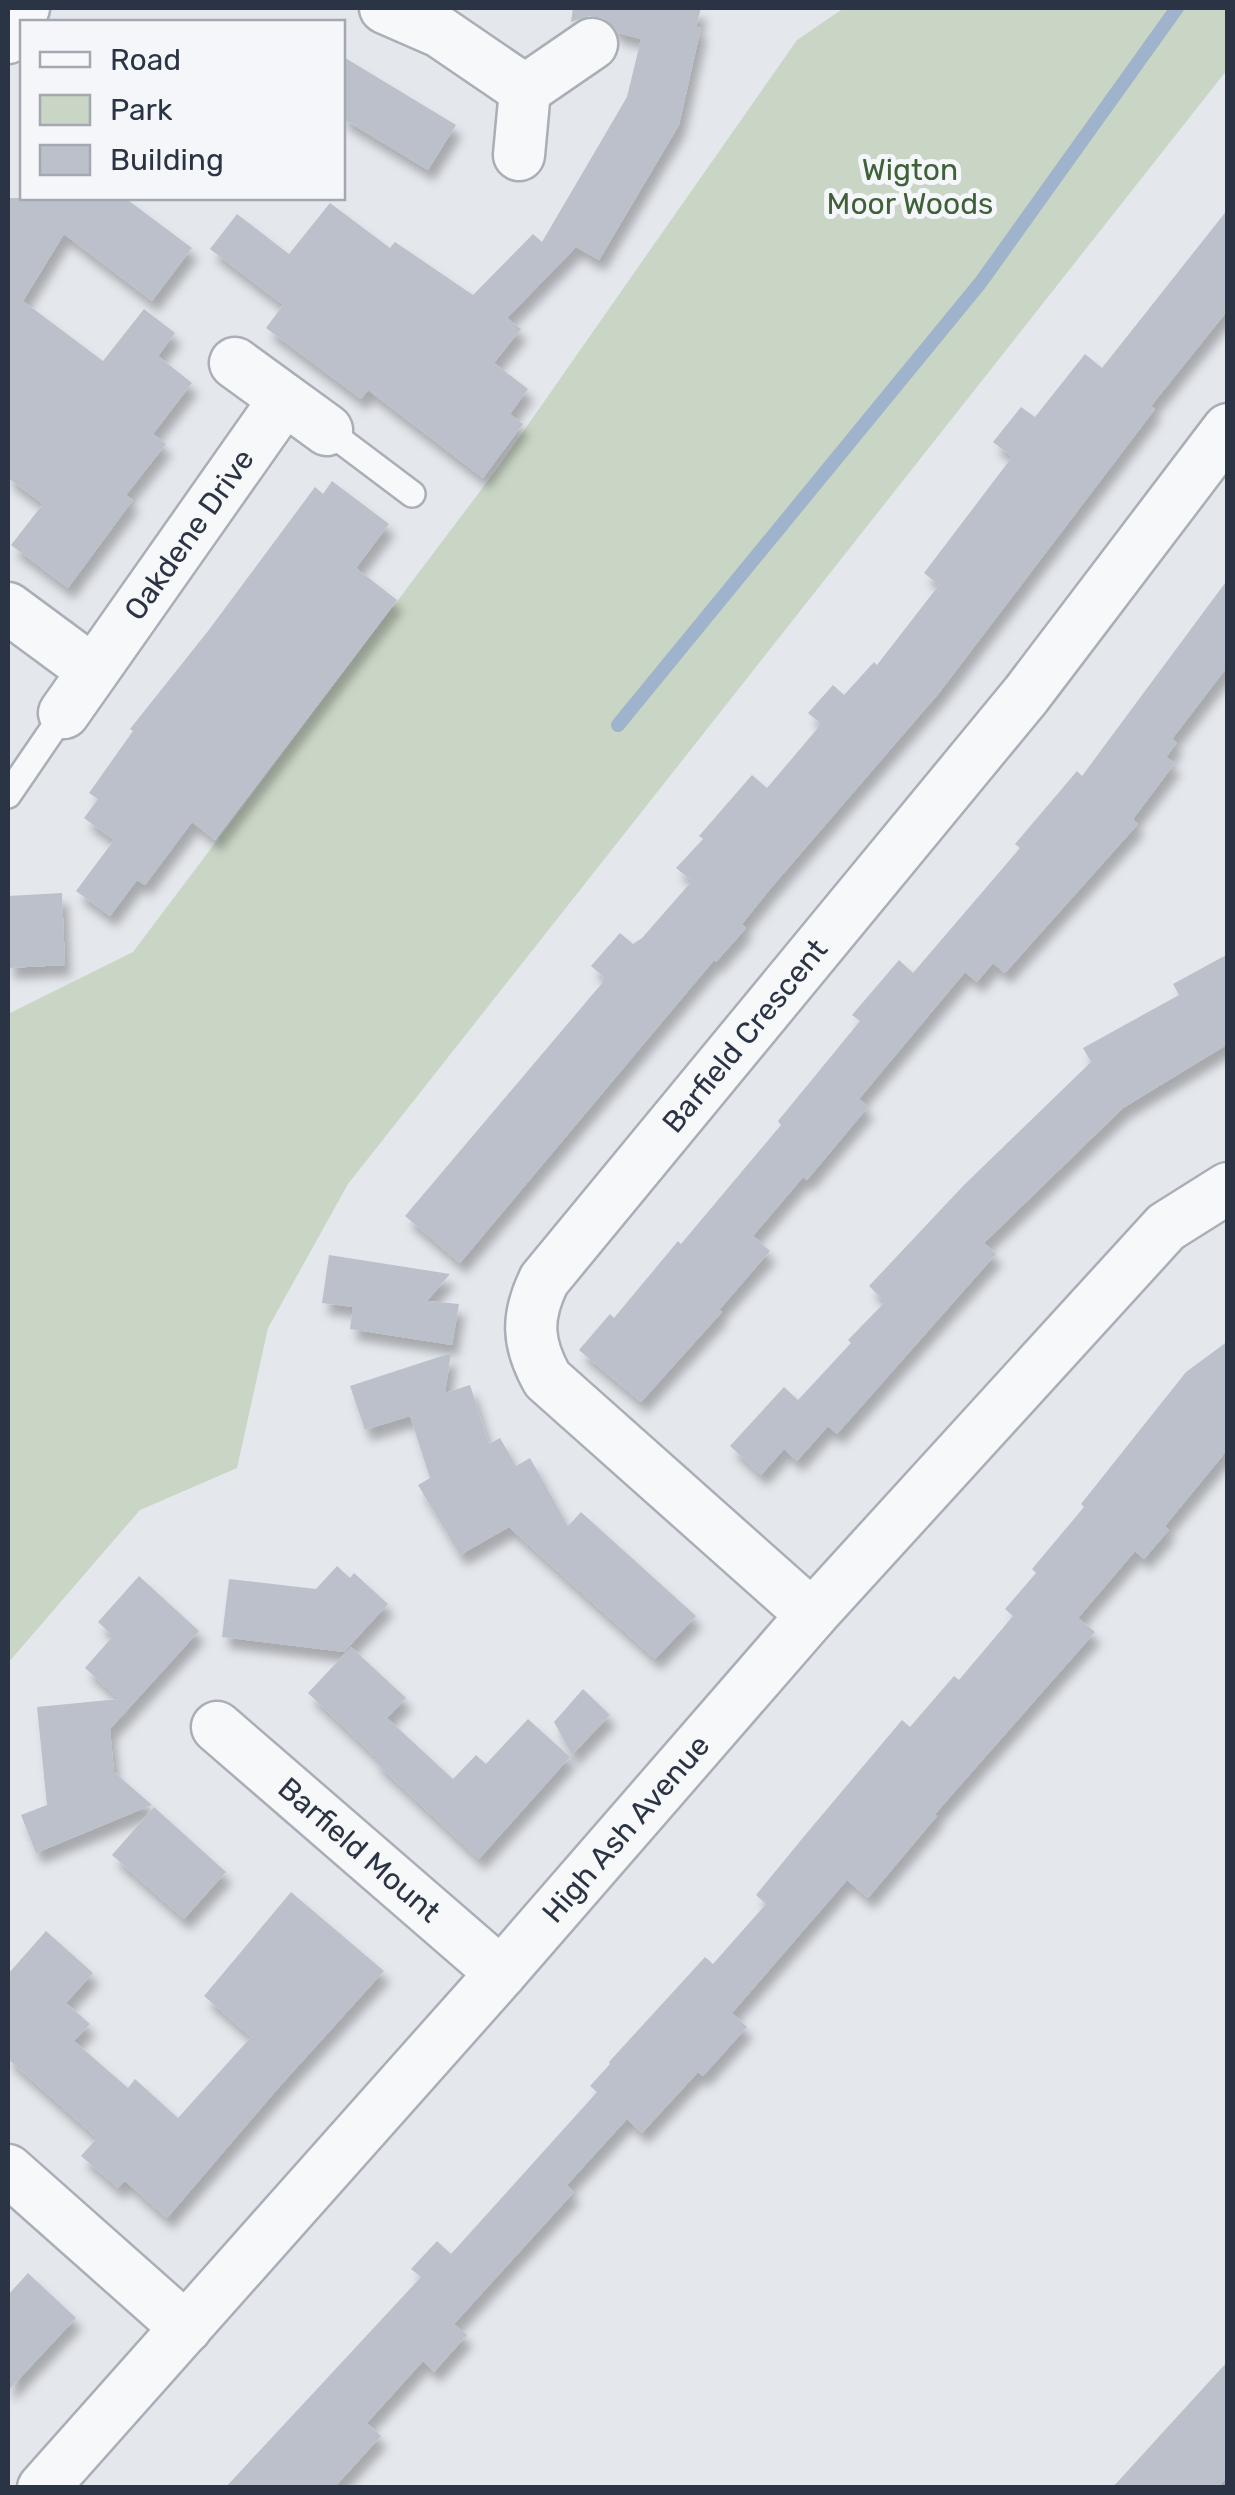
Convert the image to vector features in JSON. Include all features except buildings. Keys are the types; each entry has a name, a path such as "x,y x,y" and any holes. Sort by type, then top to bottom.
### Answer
{"street":[{"path":"8,38 24,8"},
{"path":"385,8 440,32 525,90"},
{"path":"525,90 592,44"},
{"path":"519,155 525,90"},
{"path":"235,364 326,430"},
{"name":"Oakdene Drive","path":"64,713 284,400"},
{"name":"Barfield Crescent","path":"812,1615 547,1379 534,1356 529,1330 532,1304 544,1280 1026,695 1228,429"},
{"path":"8,608 92,670"},
{"name":"High Ash Avenue","path":"43,2488 501,1973 812,1615 1166,1227 1228,1188"},
{"name":"Barfield Mount","path":"217,1727 501,1973"},
{"path":"8,2170 186,2328"}],"lane":[{"path":"326,430 412,494"},
{"path":"8,796 64,713"}],"green space":[{"name":"Wigton Moor Woods","path":"844,8 1227,8 1227,70 348,1184 268,1328 237,1468 140,1510 8,1663 8,1014 133,952 499,466 797,40"}],"waterway":[{"path":"618,725 981,282 1177,8"}]}
